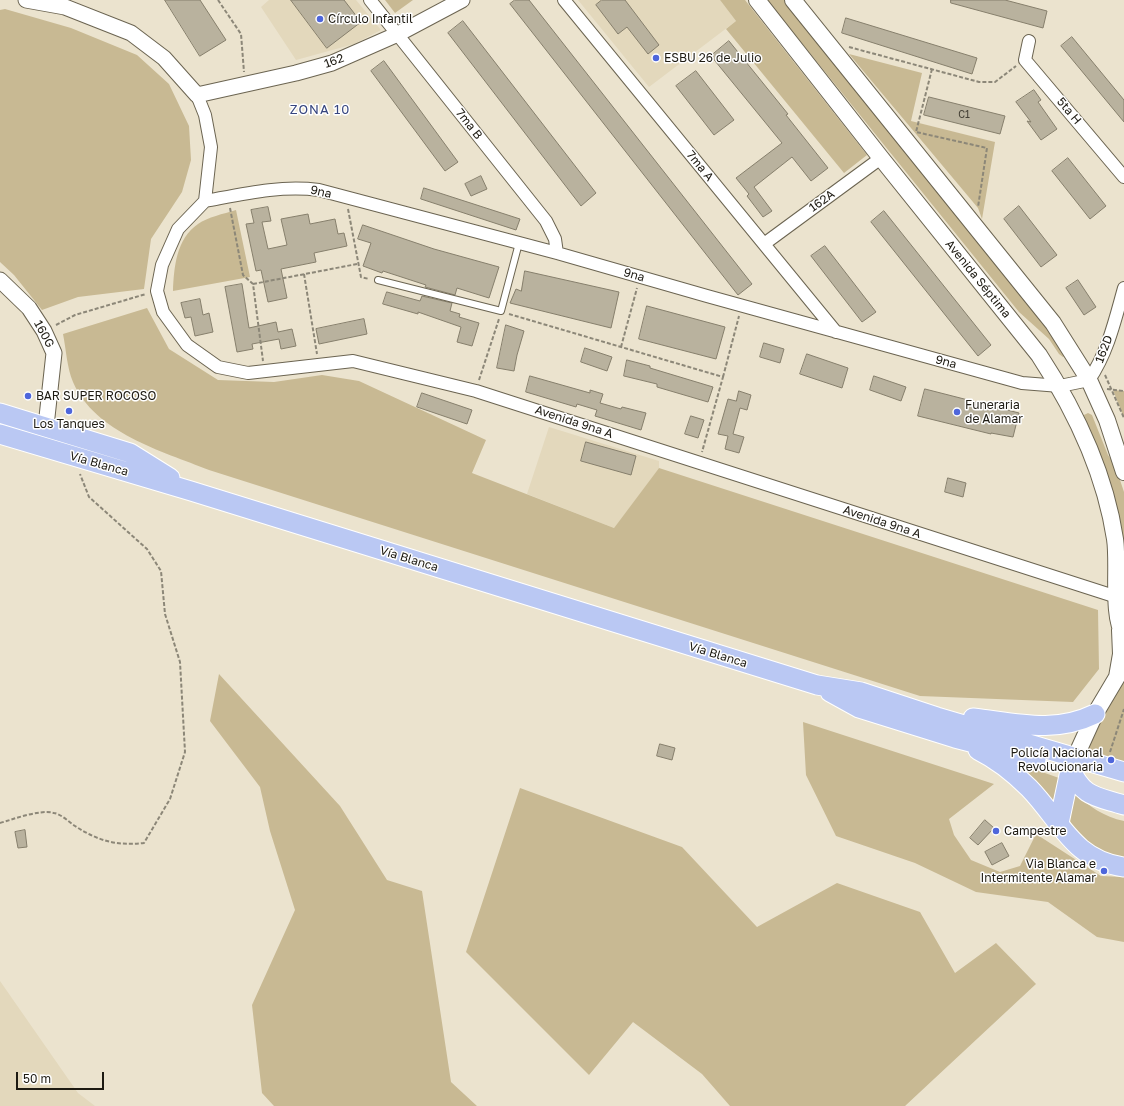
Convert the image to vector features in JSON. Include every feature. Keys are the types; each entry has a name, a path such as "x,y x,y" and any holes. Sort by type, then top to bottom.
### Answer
{"highway":[{"path":"0,413 130,453 191,491"},
{"name":"Vía Blanca","path":"0,434 191,491 817,685 861,692 1073,763 1124,784"},
{"name":"Vía Blanca","path":"817,685 859,708 956,738 1073,763 1105,767 1124,772"},
{"path":"926,713 1036,726 1056,726 1079,722 1095,714"},
{"path":"956,738 993,758 1028,788 1059,823 1074,843 1090,857 1108,865 1124,868"},
{"path":"1059,823 1073,763"},
{"path":"1073,763 1077,784 1087,793 1124,805"}],"main road":[{"name":"Avenida Séptima","path":"757,0 1039,355 1060,386 1079,425 1093,459 1108,507 1115,538 1121,594 1117,617 1122,632 1122,667 1112,687 1095,714 1073,763"},
{"path":"795,1 1053,323 1090,380 1124,472"}],"street":[{"path":"26,0 64,7 131,33 164,58 198,95 205,115 210,147 205,201"},
{"name":"7ma B","path":"370,0 546,221 555,240 557,252"},
{"name":"162","path":"198,95 296,73 332,63 398,34 462,0"},
{"name":"7ma A","path":"564,0 836,332"},
{"path":"1026,60 1029,41"},
{"name":"5ta H","path":"1026,60 1124,177"},
{"name":"162A","path":"764,244 881,158"},
{"name":"9na","path":"205,201 274,188 302,188 319,190 557,252 741,306 1022,383 1060,386"},
{"name":"Avenida 9na A","path":"205,201 178,229 162,265 157,291 163,312 187,346 218,367 248,373 353,361 476,391 699,463 1121,594"},
{"name":"160G","path":"0,280 29,308 44,331 54,352 46,426"},
{"name":"162D","path":"1090,380 1106,349 1124,288"},
{"path":"1060,386 1090,380"}],"lane":[{"path":"378,280 501,311 519,243"}],"path":[{"path":"218,0 241,34 245,84"},
{"path":"847,46 979,82 995,82 1026,60"},
{"path":"932,69 916,132 987,148 978,208"},
{"path":"228,197 243,275 253,284 264,371"},
{"path":"347,198 357,264 361,277 378,280"},
{"path":"253,284 357,264"},
{"path":"304,274 318,364"},
{"path":"621,347 640,277"},
{"path":"44,331 75,315 157,291"},
{"path":"699,463 724,377 741,306"},
{"path":"476,391 501,311 724,377"},
{"path":"0,823 26,815 54,812 78,828 100,839 125,846 144,843 170,799 185,752 180,662 165,614 161,571 147,549 89,496 72,456"},
{"path":"1105,767 1124,709"}],"shaded area":[{"name":"Círculo Infantil","path":"269,0 356,0 381,30 354,44 296,60 261,7"},
{"path":"385,0 413,0 395,13"},
{"name":"ESBU 26 de Julio","path":"578,0 720,0 736,21 649,87"},
{"path":"720,0 745,0 867,155 844,173 726,29 736,21"},
{"path":"767,0 785,0 1048,326 1066,355 1063,357 1059,354 1049,339 1019,312"},
{"path":"5,9 71,28 137,55 169,84 189,126 191,160 182,192 151,239 144,289 78,297 42,310 14,275 0,262 0,10"},
{"path":"849,54 922,73 911,121 995,142 982,219 978,208"},
{"path":"236,210 250,277 173,291 174,273 178,254 185,238 191,230 206,219"},
{"path":"147,308 169,349 218,380 274,382 322,375 359,381 486,440 472,473 614,528 659,468 1098,610 1099,669 1073,702 920,696 209,470 151,447 113,427 97,415 83,400 71,377 63,334"},
{"path":"1113,390 1124,391 1124,418"},
{"path":"1088,413 1092,415 1108,455 1115,465 1124,492 1124,548 1120,524 1085,421 1084,415"},
{"path":"549,427 659,461 659,468 614,528 527,494"},
{"path":"219,674 340,806 387,880 422,891 451,1082 477,1106 274,1106 262,1093 252,1005 295,910 270,831 260,787 210,721"},
{"path":"1124,680 1124,765 1089,755 1086,749 1119,685"},
{"path":"803,722 994,784 949,819 954,835 971,860 1000,872 1020,866 1036,834 1101,876 1124,877 1124,942 1097,937 1048,902 976,892 915,863 836,836 806,775"},
{"path":"1014,762 1059,778 1053,801"},
{"path":"520,788 682,847 757,927 837,883 920,912 955,973 996,943 1036,984 905,1106 730,1106 702,1074 633,1022 589,1075 466,952"},
{"path":"1074,793 1097,810 1110,817 1124,821 1124,860 1120,860 1096,848 1081,838 1075,831 1071,824 1069,815"},
{"path":"0,981 78,1093 95,1106 0,1106"}],"building":[{"path":"165,0 200,0 226,40 200,56"},
{"path":"291,0 344,0 361,22 327,48"},
{"path":"515,0 529,0 752,284 738,295 510,4"},
{"path":"602,0 625,0 659,45 648,54 627,27 618,34 596,5"},
{"path":"951,0 1005,0 1047,11 1043,28 951,3"},
{"path":"846,18 977,58 972,74 842,33"},
{"path":"463,21 596,193 581,206 448,33"},
{"path":"1072,37 1124,100 1124,122 1061,46"},
{"path":"729,41 788,114 786,115 828,168 811,181 792,157 754,187 772,211 763,217 747,196 749,194 736,178 782,143 711,56"},
{"path":"384,61 458,162 445,171 371,71"},
{"path":"696,71 734,120 714,135 676,86"},
{"path":"1034,90 1041,100 1038,102 1057,129 1041,140 1027,121 1031,122 1016,102"},
{"path":"929,97 1005,116 1000,134 924,115"},
{"path":"1068,158 1106,206 1090,219 1052,171"},
{"path":"481,176 487,189 471,196 465,184"},
{"path":"424,188 520,219 516,230 421,199"},
{"path":"1019,206 1057,255 1041,267 1004,219"},
{"path":"268,207 271,221 262,222 268,249 287,245 281,219 308,214 310,224 335,219 338,234 344,233 347,246 314,253 316,262 281,269 287,298 268,302 261,270 256,271 246,224 254,223 251,210"},
{"path":"884,211 991,345 978,356 871,222"},
{"path":"363,225 434,249 499,267 489,298 457,288 455,295 425,287 426,285 383,271 382,273 363,266 371,243 358,239"},
{"path":"825,246 876,312 862,322 811,256"},
{"path":"525,271 619,292 611,328 510,303 516,289 521,291"},
{"path":"1078,280 1096,307 1084,315 1066,288"},
{"path":"242,284 249,328 276,322 278,332 292,329 296,346 281,349 279,339 252,344 253,349 237,352 225,287"},
{"path":"387,292 420,301 422,296 452,303 450,311 460,314 459,317 479,323 472,346 457,342 461,327 418,312 418,314 383,304"},
{"path":"200,299 203,315 209,313 213,332 195,336 191,317 185,318 181,303"},
{"path":"647,306 725,327 716,359 639,339"},
{"path":"364,319 367,334 319,344 316,329"},
{"path":"506,325 524,331 514,371 497,368"},
{"path":"764,343 784,349 780,363 760,357"},
{"path":"585,348 612,357 607,371 581,362"},
{"path":"807,354 848,368 842,388 800,374"},
{"path":"627,360 713,387 708,402 657,387 657,384 624,376"},
{"path":"530,376 590,393 590,390 603,394 600,403 621,409 622,407 646,413 641,430 595,416 597,410 577,404 576,407 526,392"},
{"path":"874,376 906,387 901,401 870,390"},
{"path":"925,389 1019,413 1013,437 991,434 918,416"},
{"path":"739,391 751,395 747,410 740,408 733,434 744,437 739,453 725,449 728,436 718,434 728,399 736,401"},
{"path":"422,393 472,410 467,424 417,407"},
{"path":"691,416 704,420 698,438 685,434"},
{"path":"586,442 636,456 631,475 581,461"},
{"path":"948,478 966,483 963,497 945,492"},
{"path":"660,744 675,748 672,760 657,756"},
{"path":"985,820 994,828 978,845 970,838"},
{"path":"25,830 27,847 18,848 15,832"},
{"path":"1002,843 1009,856 992,865 985,852"}],"place":[{"name":"Círculo Infantil","path":"320,19"},
{"name":"ESBU 26 de Julio","path":"656,58"},
{"name":"BAR SUPER ROCOSO","path":"28,396"},
{"name":"Los Tanques","path":"69,411"},
{"name":"Funeraria de Alamar","path":"957,412"},
{"name":"Policía Nacional Revolucionaria","path":"1111,760"},
{"name":"Campestre","path":"996,831"},
{"name":"Via Blanca e Intermitente Alamar","path":"1104,871"}],"district":[{"name":"ZONA 10","path":"320,110"}]}
